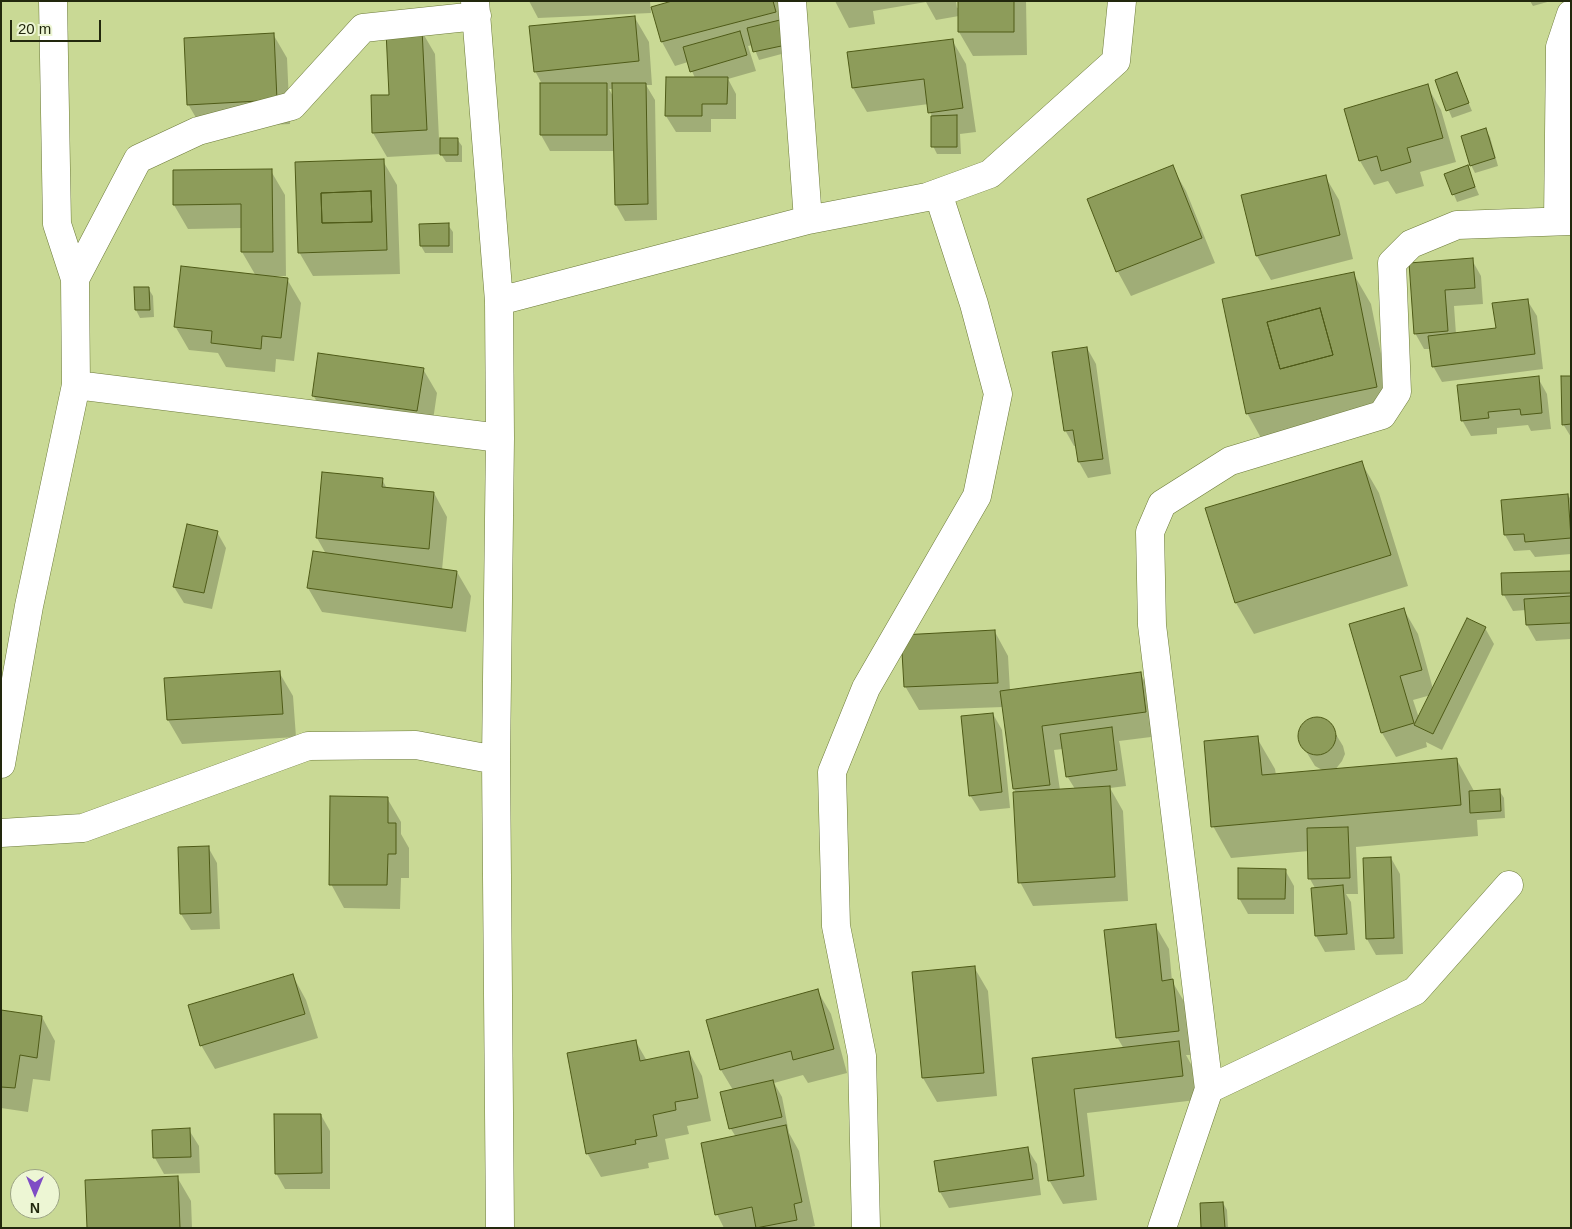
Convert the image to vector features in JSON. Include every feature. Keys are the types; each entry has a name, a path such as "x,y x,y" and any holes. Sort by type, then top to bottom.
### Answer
{"street":[{"path":"1,764 29,606 76,385 75,279 57,224 53,1"},
{"path":"792,1 808,220"},
{"path":"499,301 808,220 927,197 990,174 1116,61 1122,1"},
{"path":"75,279 138,159 198,132 292,106 364,28 476,9 499,301 500,438 496,760 500,1228"},
{"path":"1162,1228 1209,1089 1152,625 1150,532 1162,504 1230,461 1382,415 1397,392 1392,263 1411,244 1457,225 1564,221 1560,47 1571,14"},
{"path":"866,1228 862,1056 836,926 832,772 866,688 977,496 998,394 974,304 938,193"},
{"path":"76,385 500,438"},
{"path":"1,833 83,828 308,746 416,745 496,760"},
{"path":"1209,1089 1415,991 1510,884"}],"building":[{"path":"672,1 773,1 776,12 661,42 651,7"},
{"path":"958,1 1014,1 1014,32 958,32"},
{"path":"635,16 639,61 534,72 529,26"},
{"path":"780,20 786,45 753,52 747,28"},
{"path":"422,29 427,130 372,133 371,95 389,95 386,31"},
{"path":"740,31 747,55 690,72 683,47"},
{"path":"274,33 277,100 187,105 184,38"},
{"path":"953,39 963,108 928,113 924,79 852,88 847,52"},
{"path":"1457,72 1469,103 1446,111 1435,80"},
{"path":"666,77 728,77 727,104 702,104 702,116 665,116"},
{"path":"540,83 607,83 607,135 540,135"},
{"path":"612,83 646,83 648,204 615,205"},
{"path":"1428,84 1443,138 1407,148 1411,162 1381,171 1377,156 1359,161 1344,109"},
{"path":"957,115 957,147 931,147 931,116"},
{"path":"1486,128 1495,158 1470,166 1461,136"},
{"path":"440,138 458,138 458,155 440,155"},
{"path":"384,159 387,250 298,253 295,162","holes":["371,191 372,222 322,223 321,193"]},
{"path":"1173,165 1202,238 1116,272 1087,199"},
{"path":"1468,165 1475,187 1452,195 1444,174"},
{"path":"272,169 273,252 241,252 241,204 173,205 173,170"},
{"path":"1326,175 1340,235 1256,256 1241,195"},
{"path":"371,191 372,222 322,223 321,193"},
{"path":"449,223 449,246 420,246 419,224"},
{"path":"1473,258 1475,288 1445,290 1448,331 1414,334 1409,263"},
{"path":"181,266 288,278 281,338 262,336 261,349 211,343 212,331 174,327"},
{"path":"1354,272 1377,387 1246,414 1222,299","holes":["1320,308 1333,355 1280,369 1267,322"]},
{"path":"134,287 149,287 150,310 135,310"},
{"path":"1528,299 1535,354 1432,367 1428,336 1496,328 1492,303"},
{"path":"1320,308 1333,355 1280,369 1267,322"},
{"path":"1087,347 1103,459 1078,462 1073,430 1064,431 1052,352"},
{"path":"318,353 424,368 417,411 312,396"},
{"path":"1539,376 1542,413 1521,415 1520,409 1488,412 1489,418 1461,421 1457,385"},
{"path":"1561,376 1571,376 1571,424 1562,425"},
{"path":"1362,461 1391,555 1235,603 1205,508"},
{"path":"322,472 383,478 382,487 434,492 429,549 316,538"},
{"path":"1568,494 1571,538 1525,542 1524,534 1504,535 1501,500"},
{"path":"187,524 218,531 204,593 173,587"},
{"path":"313,551 457,571 452,608 307,588"},
{"path":"1571,571 1571,593 1502,595 1501,573"},
{"path":"1571,596 1571,623 1526,625 1524,599"},
{"path":"1404,608 1422,670 1400,676 1414,723 1381,733 1349,624"},
{"path":"1467,618 1486,627 1433,734 1414,725"},
{"path":"995,630 998,683 904,687 901,635"},
{"path":"280,671 283,714 167,720 164,678"},
{"path":"1141,672 1146,712 1042,726 1050,785 1013,789 1000,691"},
{"path":"993,713 1002,792 969,796 961,716"},
{"path":"1317,717 1330,723 1336,736 1330,749 1317,755 1304,749 1298,736 1304,723"},
{"path":"1112,727 1117,770 1066,777 1060,734"},
{"path":"1258,736 1262,775 1457,758 1461,805 1211,827 1204,741"},
{"path":"1110,786 1115,877 1018,883 1013,792"},
{"path":"1500,789 1501,811 1470,813 1469,791"},
{"path":"330,796 388,797 388,823 396,823 396,854 388,854 387,885 329,885"},
{"path":"1348,827 1350,878 1308,879 1307,828"},
{"path":"209,846 211,913 180,914 178,847"},
{"path":"1391,857 1394,938 1366,939 1363,858"},
{"path":"1238,868 1286,869 1285,899 1238,899"},
{"path":"1343,885 1347,934 1315,936 1311,888"},
{"path":"1156,924 1162,981 1173,979 1179,1031 1116,1038 1104,930"},
{"path":"975,966 984,1073 922,1078 912,972"},
{"path":"293,974 305,1014 200,1046 188,1005"},
{"path":"818,989 834,1049 793,1060 791,1051 720,1070 706,1020"},
{"path":"1,1010 42,1016 37,1058 20,1055 15,1088 1,1087"},
{"path":"636,1040 640,1061 689,1051 698,1098 675,1102 676,1110 653,1115 657,1136 635,1140 636,1144 586,1154 567,1053"},
{"path":"1179,1041 1183,1076 1074,1089 1084,1176 1048,1181 1032,1058"},
{"path":"773,1080 782,1117 729,1129 720,1092"},
{"path":"274,1114 321,1114 322,1173 275,1174"},
{"path":"786,1125 802,1202 794,1204 797,1220 756,1228 752,1207 715,1215 701,1143"},
{"path":"190,1128 191,1157 153,1158 152,1130"},
{"path":"1028,1147 1033,1179 939,1192 934,1161"},
{"path":"178,1176 180,1228 87,1228 85,1180"},
{"path":"1223,1202 1225,1228 1201,1228 1200,1203"}]}
